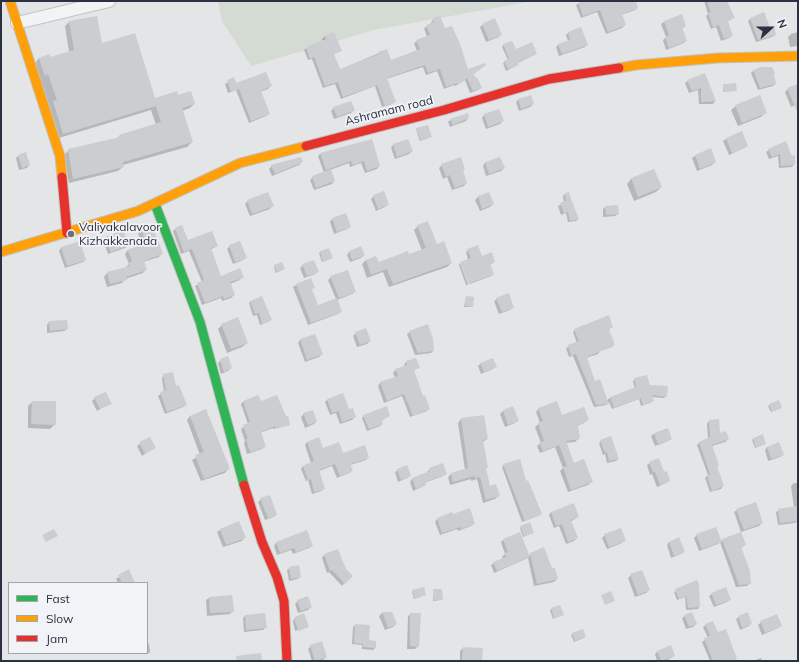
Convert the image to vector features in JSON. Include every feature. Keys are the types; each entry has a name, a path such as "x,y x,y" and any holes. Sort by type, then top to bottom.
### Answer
{"main road":[{"path":"10,1 60,156 67,233"},
{"name":"Ashramam road","path":"1,252 138,211 240,163 444,110 549,79 636,64 718,58 798,56"},
{"path":"155,204 200,322 248,499 262,542 277,577 284,601 288,661"}],"street":[{"path":"17,23 109,1"}],"shaded area":[{"path":"218,1 533,1 374,30 251,66 222,21"}],"building":[{"path":"578,1 636,1 638,8 622,14 626,25 608,32 600,10 583,16"},
{"path":"707,1 727,1 735,18 728,21 733,36 724,39 719,25 713,27 708,13 711,12"},
{"path":"764,12 770,27 774,26 776,35 758,40 750,18"},
{"path":"682,14 686,26 682,27 687,41 669,48 665,37 669,35 664,21"},
{"path":"97,16 102,43 135,33 155,98 177,91 178,95 191,91 195,104 182,108 193,142 123,162 124,167 73,179 68,149 120,137 119,135 161,122 156,106 63,134 53,101 57,100 48,74 45,76 39,58 49,54 50,57 74,50 69,21"},
{"path":"440,16 445,28 452,26 460,44 468,69 485,63 486,65 474,74 482,88 473,91 467,78 458,85 457,83 446,87 440,69 428,73 425,65 387,78 396,102 385,106 377,85 343,97 338,82 325,86 314,57 310,59 306,47 326,39 324,36 334,32 342,51 334,54 340,69 379,54 378,52 387,49 391,60 420,49 416,40 430,35 426,25 434,22 433,18"},
{"path":"495,18 502,35 489,40 482,24"},
{"path":"581,27 588,45 562,54 558,44 570,40 568,32"},
{"path":"512,41 516,49 532,42 537,54 518,62 519,65 508,69 504,61 509,59 503,44"},
{"path":"761,67 772,67 775,73 776,84 760,88 753,70"},
{"path":"266,72 272,86 261,91 270,114 251,121 239,89 231,92 227,80 234,77 236,83"},
{"path":"705,73 716,101 701,102 701,88 692,91 687,80"},
{"path":"736,83 737,91 724,92 723,84"},
{"path":"798,84 798,114 787,88"},
{"path":"531,95 534,104 521,109 518,99"},
{"path":"760,95 767,113 742,123 735,105"},
{"path":"351,101 355,110 337,117 333,107"},
{"path":"499,109 504,121 488,127 484,114"},
{"path":"468,113 469,118 453,125 450,119"},
{"path":"428,125 432,137 421,140 416,128"},
{"path":"742,131 748,146 732,153 726,138"},
{"path":"372,139 380,166 367,171 364,161 353,165 351,161 326,170 320,153"},
{"path":"408,139 413,151 397,157 393,144"},
{"path":"786,141 792,156 795,155 795,165 781,166 780,154 772,157 768,149"},
{"path":"711,148 716,162 700,169 695,155"},
{"path":"26,152 30,165 22,168 18,155"},
{"path":"301,157 303,162 275,174 271,165"},
{"path":"461,157 467,183 455,188 450,175 446,177 441,164"},
{"path":"500,157 505,168 489,174 485,162"},
{"path":"331,169 335,181 316,188 312,176"},
{"path":"654,169 662,187 638,197 631,178"},
{"path":"384,191 389,205 378,209 373,195"},
{"path":"268,192 274,206 252,214 247,200"},
{"path":"489,192 494,204 482,209 478,196"},
{"path":"569,192 579,219 570,221 568,212 564,213 560,203 566,201 565,193"},
{"path":"618,205 619,214 606,215 605,206"},
{"path":"346,213 351,227 337,232 332,218"},
{"path":"428,221 437,244 444,241 452,263 393,284 387,269 371,275 366,260 376,256 379,262 408,251 409,254 426,248 417,225"},
{"path":"152,225 163,254 144,261 147,270 126,277 127,280 110,284 107,272 130,266 128,263 132,261 128,250 146,243 141,229"},
{"path":"182,225 188,240 212,231 218,246 211,248 221,276 240,268 244,278 230,282 235,295 224,299 223,296 205,303 197,283 204,280 192,249 184,252 175,228"},
{"path":"123,230 129,245 111,252 105,237"},
{"path":"80,241 86,260 67,266 61,247"},
{"path":"240,241 247,258 235,262 229,245"},
{"path":"478,245 482,256 492,252 495,262 490,264 494,274 468,284 460,262 471,258 467,249"},
{"path":"361,246 365,256 352,260 349,251"},
{"path":"329,248 333,258 323,262 320,251"},
{"path":"314,260 319,272 307,276 302,264"},
{"path":"282,262 285,269 277,272 274,265"},
{"path":"348,270 356,292 339,298 330,276"},
{"path":"311,278 315,288 312,289 318,305 337,298 342,312 311,323 296,284"},
{"path":"509,293 514,308 502,312 496,298"},
{"path":"262,296 272,320 262,324 259,313 255,314 250,301"},
{"path":"466,296 474,297 473,307 465,306"},
{"path":"609,315 613,327 609,329 615,345 587,357 595,381 600,379 609,404 596,405 576,354 571,356 568,345 579,341 574,329"},
{"path":"238,317 248,343 231,349 221,324"},
{"path":"67,320 68,329 50,331 49,321"},
{"path":"428,324 433,339 434,351 418,353 409,331"},
{"path":"366,328 371,341 360,345 355,332"},
{"path":"315,334 323,354 307,360 300,339"},
{"path":"228,356 232,368 224,372 220,359"},
{"path":"416,358 420,368 414,370 423,396 425,395 430,409 413,416 404,394 387,401 380,382 398,376 395,369 407,365 406,361"},
{"path":"493,358 497,367 484,372 480,363"},
{"path":"173,372 176,386 179,385 187,405 167,412 160,392 166,390 163,374"},
{"path":"647,375 650,385 668,386 667,397 652,395 654,401 643,405 641,398 614,408 610,397 636,387 634,378"},
{"path":"106,392 112,404 100,409 94,397"},
{"path":"343,393 349,409 353,408 356,417 342,422 339,411 332,413 327,399"},
{"path":"258,395 261,401 277,395 286,416 288,416 290,425 276,429 275,426 261,432 266,447 250,452 246,439 248,439 243,425 250,422 243,401"},
{"path":"779,400 782,408 772,412 769,404"},
{"path":"32,401 56,401 56,425 31,424"},
{"path":"557,401 562,415 584,407 589,420 578,425 580,439 566,441 574,463 584,459 593,482 571,490 563,467 567,466 559,445 543,451 539,442 544,441 538,423 543,421 538,408"},
{"path":"387,406 390,416 382,420 383,424 369,429 363,415"},
{"path":"513,406 519,421 508,425 503,410"},
{"path":"206,409 230,469 204,479 195,455 204,452 190,416"},
{"path":"313,410 317,422 308,425 303,413"},
{"path":"484,415 488,439 483,440 488,468 486,468 490,486 496,484 500,496 486,500 480,477 475,478 474,476 453,482 451,473 468,468 461,418"},
{"path":"719,419 720,433 726,431 729,439 712,445 724,486 712,491 707,475 710,474 699,442 710,437 709,420"},
{"path":"668,428 672,439 658,444 654,433"},
{"path":"763,434 766,444 756,448 753,438"},
{"path":"611,436 619,459 609,461 607,452 605,453 600,440"},
{"path":"150,437 156,448 145,454 139,442"},
{"path":"319,437 323,448 339,442 343,453 365,445 369,458 350,464 353,471 340,476 335,464 319,470 325,489 314,492 311,479 308,480 303,466 314,461 307,442"},
{"path":"779,442 784,455 771,459 767,447"},
{"path":"659,458 664,472 667,471 670,481 660,485 649,462"},
{"path":"520,459 526,481 528,480 542,514 525,521 503,464"},
{"path":"443,463 447,474 425,482 426,485 416,489 412,478 430,471 429,468"},
{"path":"407,465 411,476 401,480 397,469"},
{"path":"270,495 277,515 268,518 260,498"},
{"path":"756,502 763,523 744,530 736,509"},
{"path":"574,503 579,517 571,520 578,538 568,542 562,524 556,526 551,512"},
{"path":"797,506 798,521 780,523 778,509"},
{"path":"470,508 475,524 442,533 437,518 452,512 453,514"},
{"path":"239,521 246,538 226,545 220,529"},
{"path":"530,522 534,533 524,536 520,526"},
{"path":"716,527 722,542 702,549 696,534"},
{"path":"621,528 626,541 609,547 604,534"},
{"path":"54,529 58,536 46,542 42,535"},
{"path":"307,530 313,546 296,552 294,548 280,553 276,542"},
{"path":"520,532 530,557 497,571 493,562 506,557 505,553 508,552 503,539"},
{"path":"741,532 746,545 741,547 750,571 751,584 739,585 722,539"},
{"path":"679,537 685,552 674,556 669,542"},
{"path":"544,547 552,568 555,568 558,579 537,584 530,553"},
{"path":"338,549 346,569 353,576 345,584 332,570 330,571 324,554"},
{"path":"299,565 301,577 291,579 289,567"},
{"path":"129,569 135,582 122,582 118,575"},
{"path":"642,570 650,590 638,595 630,574"},
{"path":"697,580 699,584 700,607 688,608 686,596 679,599 675,589"},
{"path":"424,587 426,595 415,599 412,590"},
{"path":"726,587 731,600 716,605 711,593"},
{"path":"433,589 442,589 443,600 434,600"},
{"path":"611,591 615,601 605,605 601,595"},
{"path":"232,595 234,612 210,613 209,597"},
{"path":"308,596 312,607 301,611 297,600"},
{"path":"560,605 564,615 554,618 551,608"},
{"path":"382,612 392,612 397,624 388,628"},
{"path":"692,612 697,624 689,627 684,615"},
{"path":"748,612 752,624 742,628 738,616"},
{"path":"265,613 267,628 246,630 245,615"},
{"path":"304,613 309,627 299,631 295,622 295,617"},
{"path":"410,613 421,613 419,647 410,646"},
{"path":"777,614 782,626 765,633 760,621"},
{"path":"713,621 718,632 726,629 737,659 732,661 713,661 704,638 710,636 705,624"},
{"path":"355,624 370,625 369,640 376,641 376,648 363,647 363,644 354,643"},
{"path":"583,629 586,637 575,641 572,633"},
{"path":"322,641 327,657 315,661 310,645"},
{"path":"671,645 675,656 661,661 657,651"},
{"path":"463,647 483,648 482,661 462,661"},
{"path":"261,653 262,661 237,661 236,656"}],"traffic: fast":[{"path":"155,204 200,322 244,485"}],"traffic: slow":[{"path":"10,1 60,156 62,177"},
{"path":"619,68 636,65 718,58 798,56"},
{"path":"1,252 138,211 240,163 306,146"}],"traffic: jam":[{"path":"306,146 444,110 549,79 619,68"},
{"path":"62,177 67,233"},
{"path":"244,485 262,542 277,577 284,601 287,661"}],"place":[{"name":"Valiyakalavoor Kizhakkenada","path":"71,234"}]}
